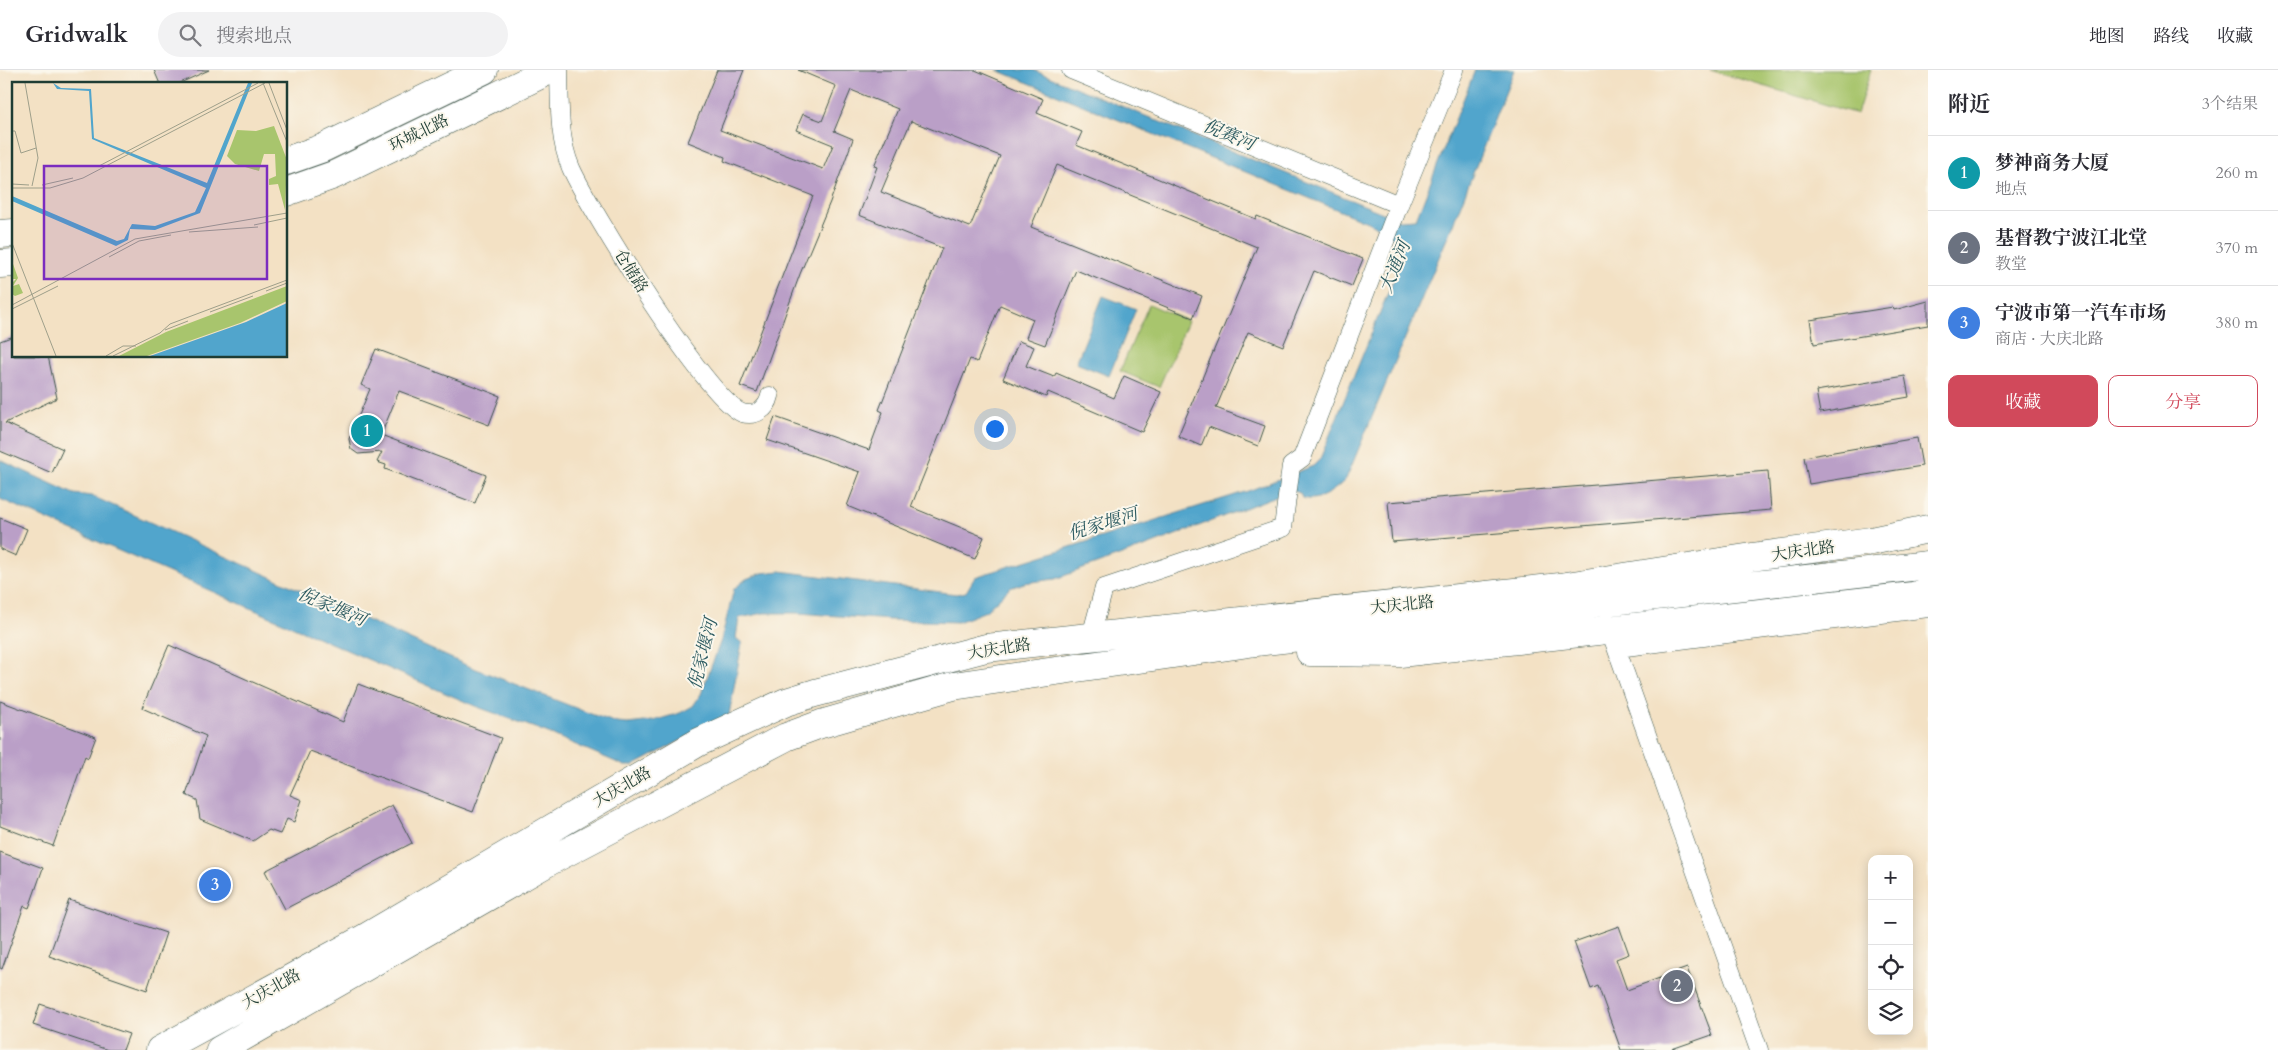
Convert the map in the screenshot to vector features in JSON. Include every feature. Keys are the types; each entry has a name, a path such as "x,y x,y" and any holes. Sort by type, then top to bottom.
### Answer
{"main road":[{"name":"环城北路","path":"288,160 323,148 484,70"},
{"name":"环城北路","path":"288,191 334,175 550,70"},
{"name":"大庆北路","path":"220,1050 550,861 786,738 821,724 953,686 1596,592 1752,557 1871,542 1928,529"},
{"path":"1596,592 1920,566"},
{"name":"大庆北路","path":"160,1050 363,939 699,742 786,702 986,648 1429,602 1596,592"},
{"path":"1256,642 1270,651 1288,653 1347,651 1400,653 1615,639 1913,596 1928,592"}],"street":[{"name":"仓储路","path":"559,70 562,130 570,166 642,289 693,361 724,400 742,412 752,414 763,410 768,404 770,396"},
{"path":"1071,70 1399,205"},
{"path":"1092,636 1104,588 1283,528 1291,466 1302,458 1399,205 1454,70"},
{"path":"1596,592 1615,639 1759,1050"},
{"path":"1615,639 1928,608"}],"green space":[{"path":"1710,70 1871,70 1857,114"},
{"path":"1149,304 1188,321 1159,387 1120,371"}],"water":[{"name":"倪家堰河","path":"997,70 1033,70 1400,220 1416,219 1475,70 1514,70 1453,224 1346,479 1337,487 1314,499 1302,498 1300,493 1294,491 1276,496 1055,579 1024,583 1010,588 986,611 958,622 890,620 799,613 764,613 739,618 736,638 742,643 729,715 633,766 625,766 546,732 475,706 0,499 0,460 74,494 92,496 466,665 591,714 617,723 628,724 653,721 680,713 693,706 701,694 721,640 734,589 746,579 762,573 780,571 956,594 966,592 975,577 1248,491 1313,466 1320,459 1403,256 1393,238 1377,226"},
{"path":"1103,296 1136,309 1109,376 1076,363"}],"building":[{"path":"154,70 209,70 182,82 159,82"},
{"path":"717,70 744,70 720,130 823,169 833,145 796,130 803,114 822,121 836,86 798,70 975,70 1043,99 1037,113 1082,132 1076,145 1256,219 1257,216 1363,259 1352,286 1314,271 1283,346 1248,332 1216,408 1265,426 1258,446 1209,427 1201,446 1178,436 1257,247 1057,165 1031,227 1202,296 1193,318 1076,270 1045,345 1026,338 1033,319 1000,305 977,362 970,359 911,507 984,537 975,559 847,506 860,472 767,440 775,417 869,450 883,412 879,410 942,248 859,215 877,167 874,166 898,109 851,90 834,131 853,139 830,202 800,274 757,392 740,386 813,196 724,161 725,157 688,142","holes":["911,121 1000,156 970,227 881,192"]},
{"path":"1928,301 1928,325 1814,344 1810,320 1893,307 1894,310"},
{"path":"12,337 12,358 48,358 57,398 5,423 63,449 52,473 0,451 0,341"},
{"path":"1019,341 1034,347 1026,366 1054,377 1056,373 1114,398 1124,376 1161,392 1142,432 1048,392 1046,397 1003,379"},
{"path":"376,349 500,396 489,425 399,391 381,435 486,475 475,503 385,469 386,465 377,462 382,452 358,454 351,449 349,439 370,389 361,385"},
{"path":"1905,376 1909,397 1820,413 1816,391"},
{"path":"1917,438 1922,466 1809,484 1804,457"},
{"path":"1768,471 1771,510 1392,542 1388,502"},
{"path":"0,518 27,529 16,556 0,549"},
{"path":"169,645 343,722 358,684 501,738 473,812 310,751 290,795 302,800 294,822 287,819 280,834 269,830 253,841 200,819 197,800 186,795 206,736 142,708"},
{"path":"0,701 96,737 88,758 85,756 53,846 0,826"},
{"path":"392,805 412,843 285,909 265,871"},
{"path":"0,852 43,868 29,908 24,906 2,969 0,968"},
{"path":"69,900 166,933 147,990 49,956"},
{"path":"1619,926 1629,954 1616,959 1627,990 1687,968 1712,1035 1669,1050 1621,1050 1598,986 1591,989 1574,942"},
{"path":"40,1004 129,1034 123,1050 108,1050 33,1025"}],"place":[{"name":"梦神商务大厦","path":"367,431"},
{"name":"宁波市第一汽车市场","path":"215,885"},
{"name":"基督教宁波江北堂","path":"1677,986"}],"water label":[{"name":"倪赛河","path":"1229,135"},
{"name":"大通河","path":"1395,267"}]}
